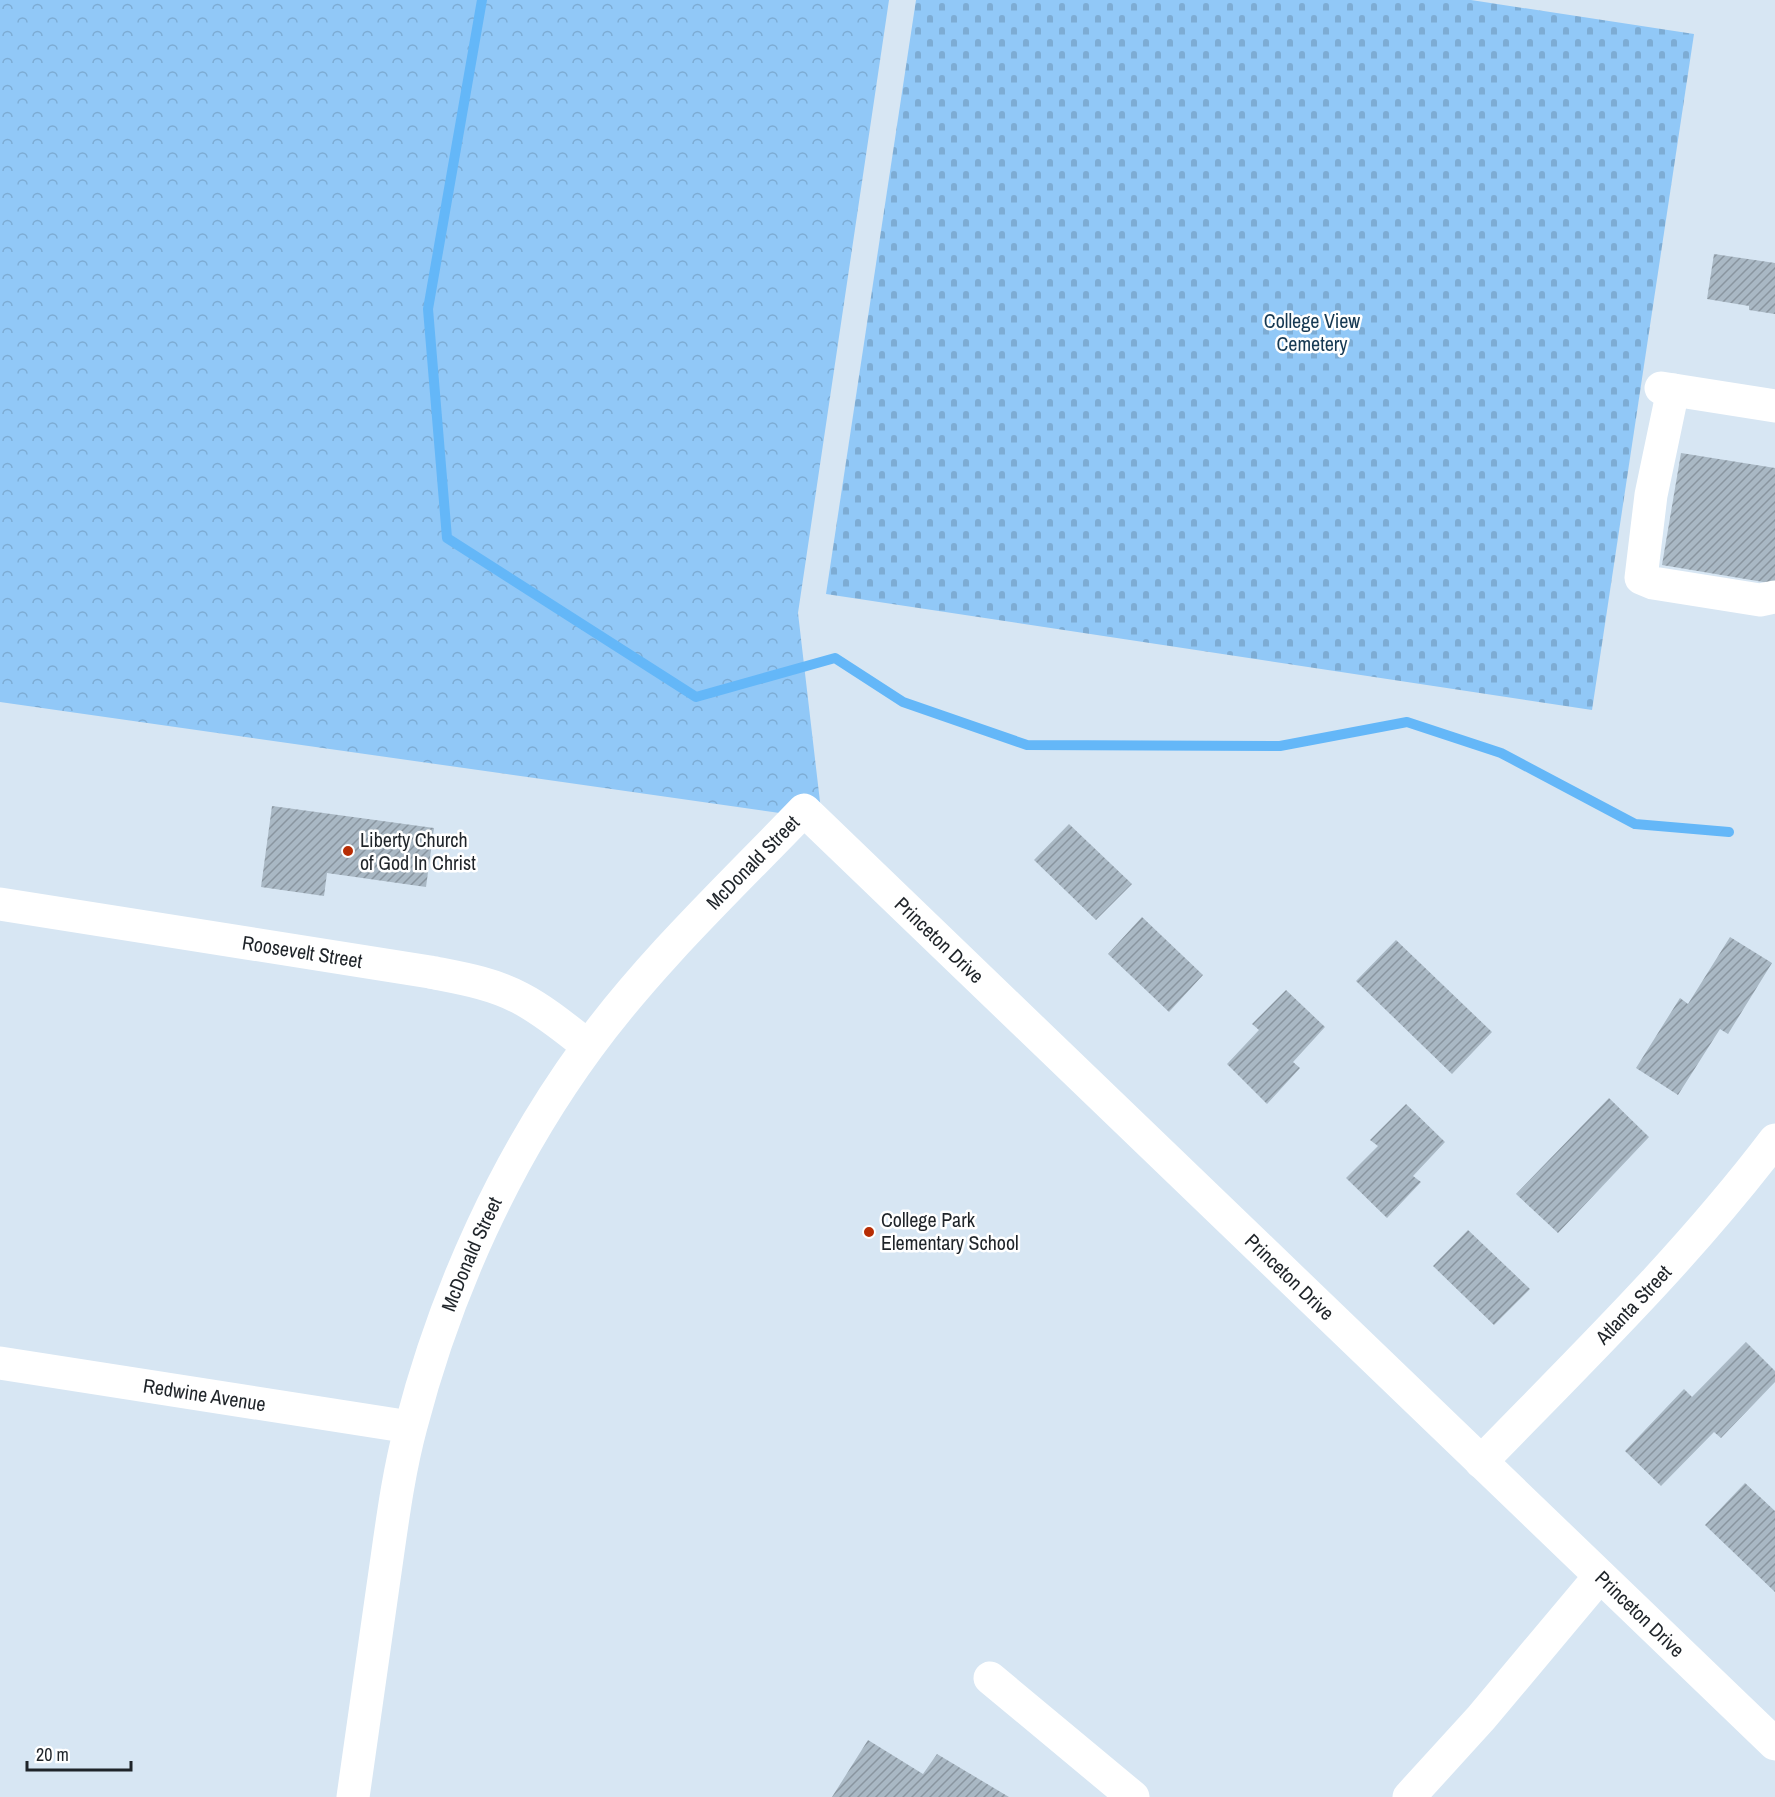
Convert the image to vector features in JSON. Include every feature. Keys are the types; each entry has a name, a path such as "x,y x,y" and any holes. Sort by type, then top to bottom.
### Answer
{"street":[{"path":"1775,406 1667,389 1641,578 1653,584 1760,600 1775,597"},
{"name":"McDonald Street","path":"353,1797 397,1487 410,1427 433,1352 480,1233 549,1105 588,1046 656,965 804,810"},
{"name":"Princeton Drive","path":"804,810 1775,1744"},
{"name":"Roosevelt Street","path":"0,904 430,972 478,982 518,997 554,1018 588,1046"},
{"name":"Atlanta Street","path":"1481,1462 1671,1267 1726,1204 1775,1140"},
{"name":"Redwine Avenue","path":"0,1363 410,1427"},
{"path":"1409,1797 1481,1718 1600,1576"},
{"path":"990,1678 1133,1797"}],"green space":[{"path":"0,0 889,0 798,613 822,819 0,702"},
{"name":"College View Cemetery","path":"916,0 1471,0 1694,34 1592,710 826,594"}],"building":[{"path":"1714,254 1775,263 1775,314 1749,310 1749,306 1707,299"},
{"path":"1681,453 1775,468 1775,584 1662,565"},
{"name":"Liberty Church of God In Christ","path":"272,806 434,828 426,887 327,873 324,896 261,887"},
{"path":"1069,824 1132,884 1096,920 1034,860"},
{"path":"1142,917 1203,975 1169,1012 1108,954"},
{"path":"1730,937 1772,963 1728,1034 1720,1029 1678,1095 1636,1068 1680,998 1688,1004"},
{"path":"1396,940 1492,1032 1452,1074 1356,981"},
{"path":"1286,990 1325,1027 1293,1062 1300,1068 1267,1104 1227,1064 1259,1030 1252,1024"},
{"path":"1609,1098 1649,1137 1558,1233 1516,1194"},
{"path":"1406,1104 1445,1142 1413,1176 1421,1182 1387,1218 1346,1178 1378,1146 1370,1140"},
{"path":"1468,1230 1530,1289 1494,1325 1433,1266"},
{"path":"1746,1342 1775,1371 1775,1382 1721,1438 1714,1432 1661,1486 1625,1451 1684,1389 1692,1397"},
{"path":"1745,1483 1775,1511 1775,1592 1705,1525"},
{"path":"868,1740 923,1774 937,1754 1009,1797 832,1797"}],"waterway":[{"path":"482,0 428,309 447,538 696,697 835,658 903,702 1027,745 1280,746 1407,722 1501,753 1635,824 1729,832"}],"place":[{"name":"Liberty Church of God In Christ","path":"348,851"},
{"name":"College Park Elementary School","path":"869,1232"}]}
